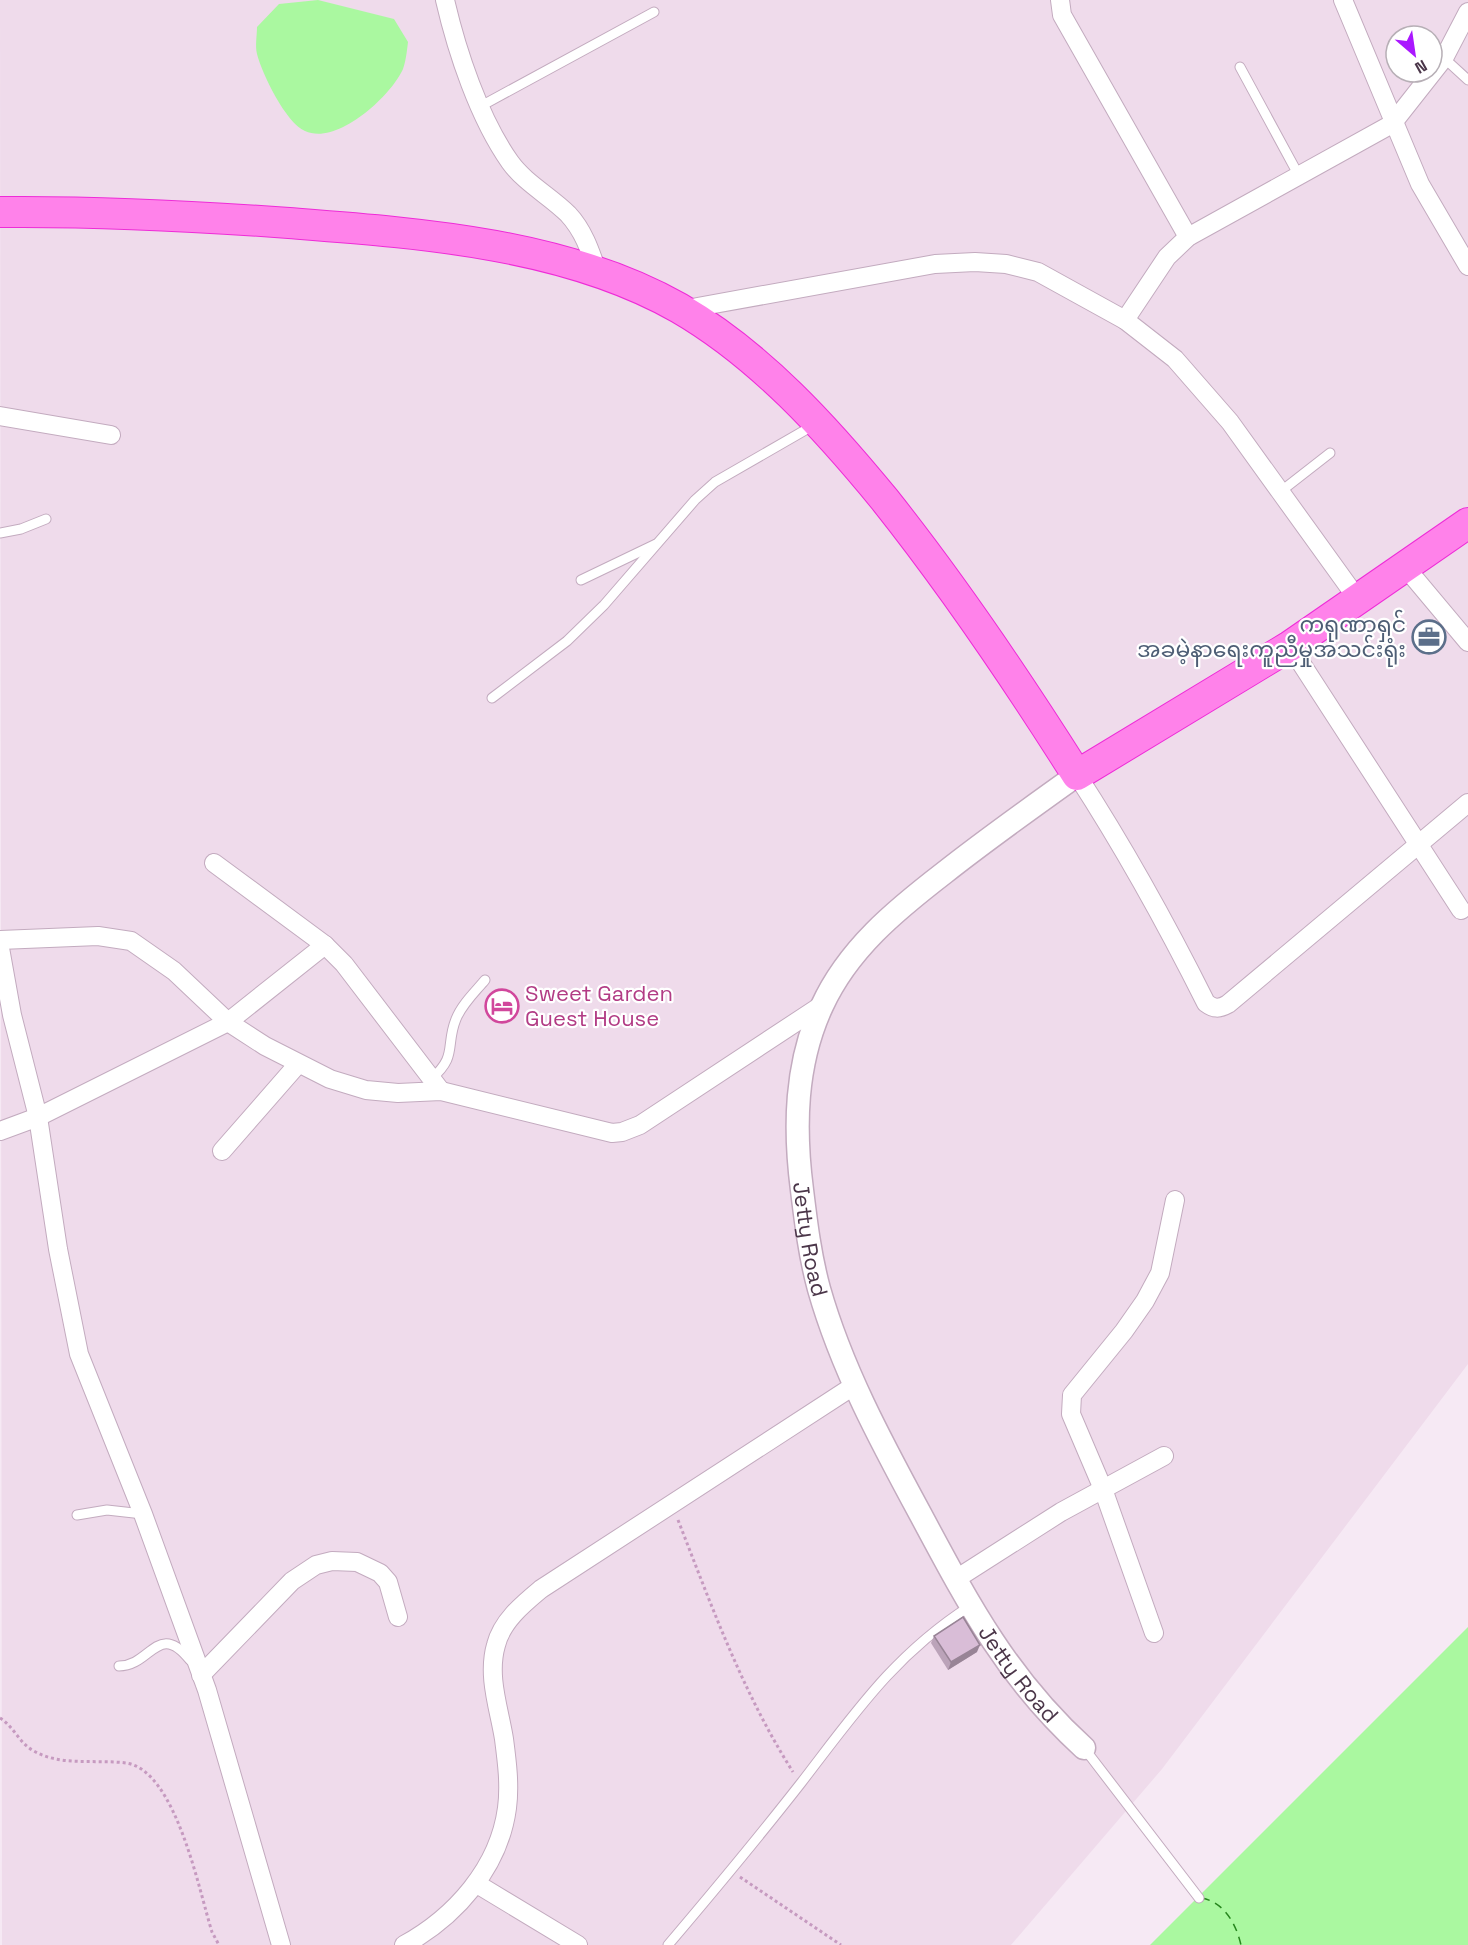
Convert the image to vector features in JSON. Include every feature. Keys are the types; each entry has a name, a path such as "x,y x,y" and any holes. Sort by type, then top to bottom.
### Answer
{"highway":[{"path":"0,212 90,211 174,215 399,232 542,257 597,271 681,310 774,380 848,454 936,564 1009,669 1077,775 1290,646 1359,601 1468,522"}],"street":[{"path":"445,0 454,42 481,106 510,163 569,215 588,242 597,271"},
{"path":"1060,0 1062,15 1188,237"},
{"path":"1343,0 1392,124 1420,184 1468,266"},
{"path":"1444,58 1468,12"},
{"path":"1125,320 1167,257 1188,237 1298,174 1392,124 1424,84"},
{"path":"681,310 935,264 975,262 1006,264 1038,272 1125,320 1175,359 1230,422 1359,601"},
{"path":"0,416 111,435"},
{"path":"1406,568 1468,642"},
{"path":"1290,646 1461,910"},
{"path":"1077,775 1162,915 1206,1004 1212,1008 1221,1008 1228,1004 1420,846 1468,803"},
{"name":"Jetty Road","path":"1077,775 998,830 892,914 861,946 822,1005 806,1049 797,1101 797,1156 812,1257 835,1337 855,1385 970,1606 999,1654 1032,1696 1084,1748"},
{"path":"214,863 325,945 344,964 436,1085"},
{"path":"0,940 98,936 131,941 166,965 228,1022 298,1064 330,1079 366,1090 398,1093 436,1085 612,1133 640,1125 822,1005"},
{"path":"0,1131 38,1117 228,1022 325,945"},
{"path":"0,948 12,1015 38,1117 58,1249 79,1354 143,1514 216,1718 281,1945"},
{"path":"222,1151 298,1064"},
{"path":"1154,1633 1103,1489 1071,1414 1072,1395 1124,1331 1155,1283 1168,1243 1175,1200"},
{"path":"404,1945 433,1927 477,1884 493,1853 507,1809 508,1773 492,1674 496,1642 505,1624 541,1589 855,1385"},
{"path":"956,1579 1061,1512 1164,1456"},
{"path":"201,1675 292,1581 316,1564 332,1561 357,1562 380,1573 388,1582 398,1617"},
{"path":"477,1884 578,1945"}],"lane":[{"path":"481,106 654,12"},
{"path":"1444,58 1468,80"},
{"path":"1240,67 1298,174"},
{"path":"492,698 567,641 604,605 695,500 715,482 819,423"},
{"path":"1280,492 1330,453"},
{"path":"0,533 21,529 46,519"},
{"path":"581,580 660,542"},
{"path":"436,1085 450,1056 452,1032 462,1007 485,980"},
{"path":"77,1515 106,1510 143,1514"},
{"path":"668,1945 801,1784 871,1691 914,1647 970,1606"},
{"path":"119,1666 133,1664 154,1648 170,1643 183,1651 201,1675"},
{"path":"1084,1748 1199,1898"}],"path":[{"path":"672,1504 731,1658 757,1710 801,1784"},
{"path":"0,1718 8,1723 30,1749 53,1759 129,1763 148,1773 164,1793 178,1824 212,1932 219,1945"},
{"path":"730,1871 841,1945"}],"shaded area":[{"path":"0,0 1468,0 1468,1364 1162,1769 1011,1945 2,1945"},
{"path":"318,0 394,19 408,42 403,69 387,92 362,116 347,125 318,134 305,131 298,126 283,108 264,73 256,44 257,27 279,4"},
{"path":"1468,1627 1468,1945 1150,1945"}],"building":[{"name":"ကရုဏာရှင် အခမဲ့နာရေးကူညီမှုအသင်းရုံး","path":"1432,623 1441,634 1428,644 1419,633"},
{"path":"963,1617 980,1645 951,1662 934,1636"}],"ferry route":[{"path":"1202,1898 1217,1904 1228,1915 1233,1922 1241,1945"}],"place":[{"name":"ကရုဏာရှင် အခမဲ့နာရေးကူညီမှုအသင်းရုံး","path":"1429,637"},
{"name":"Sweet Garden Guest House","path":"502,1006"}]}
